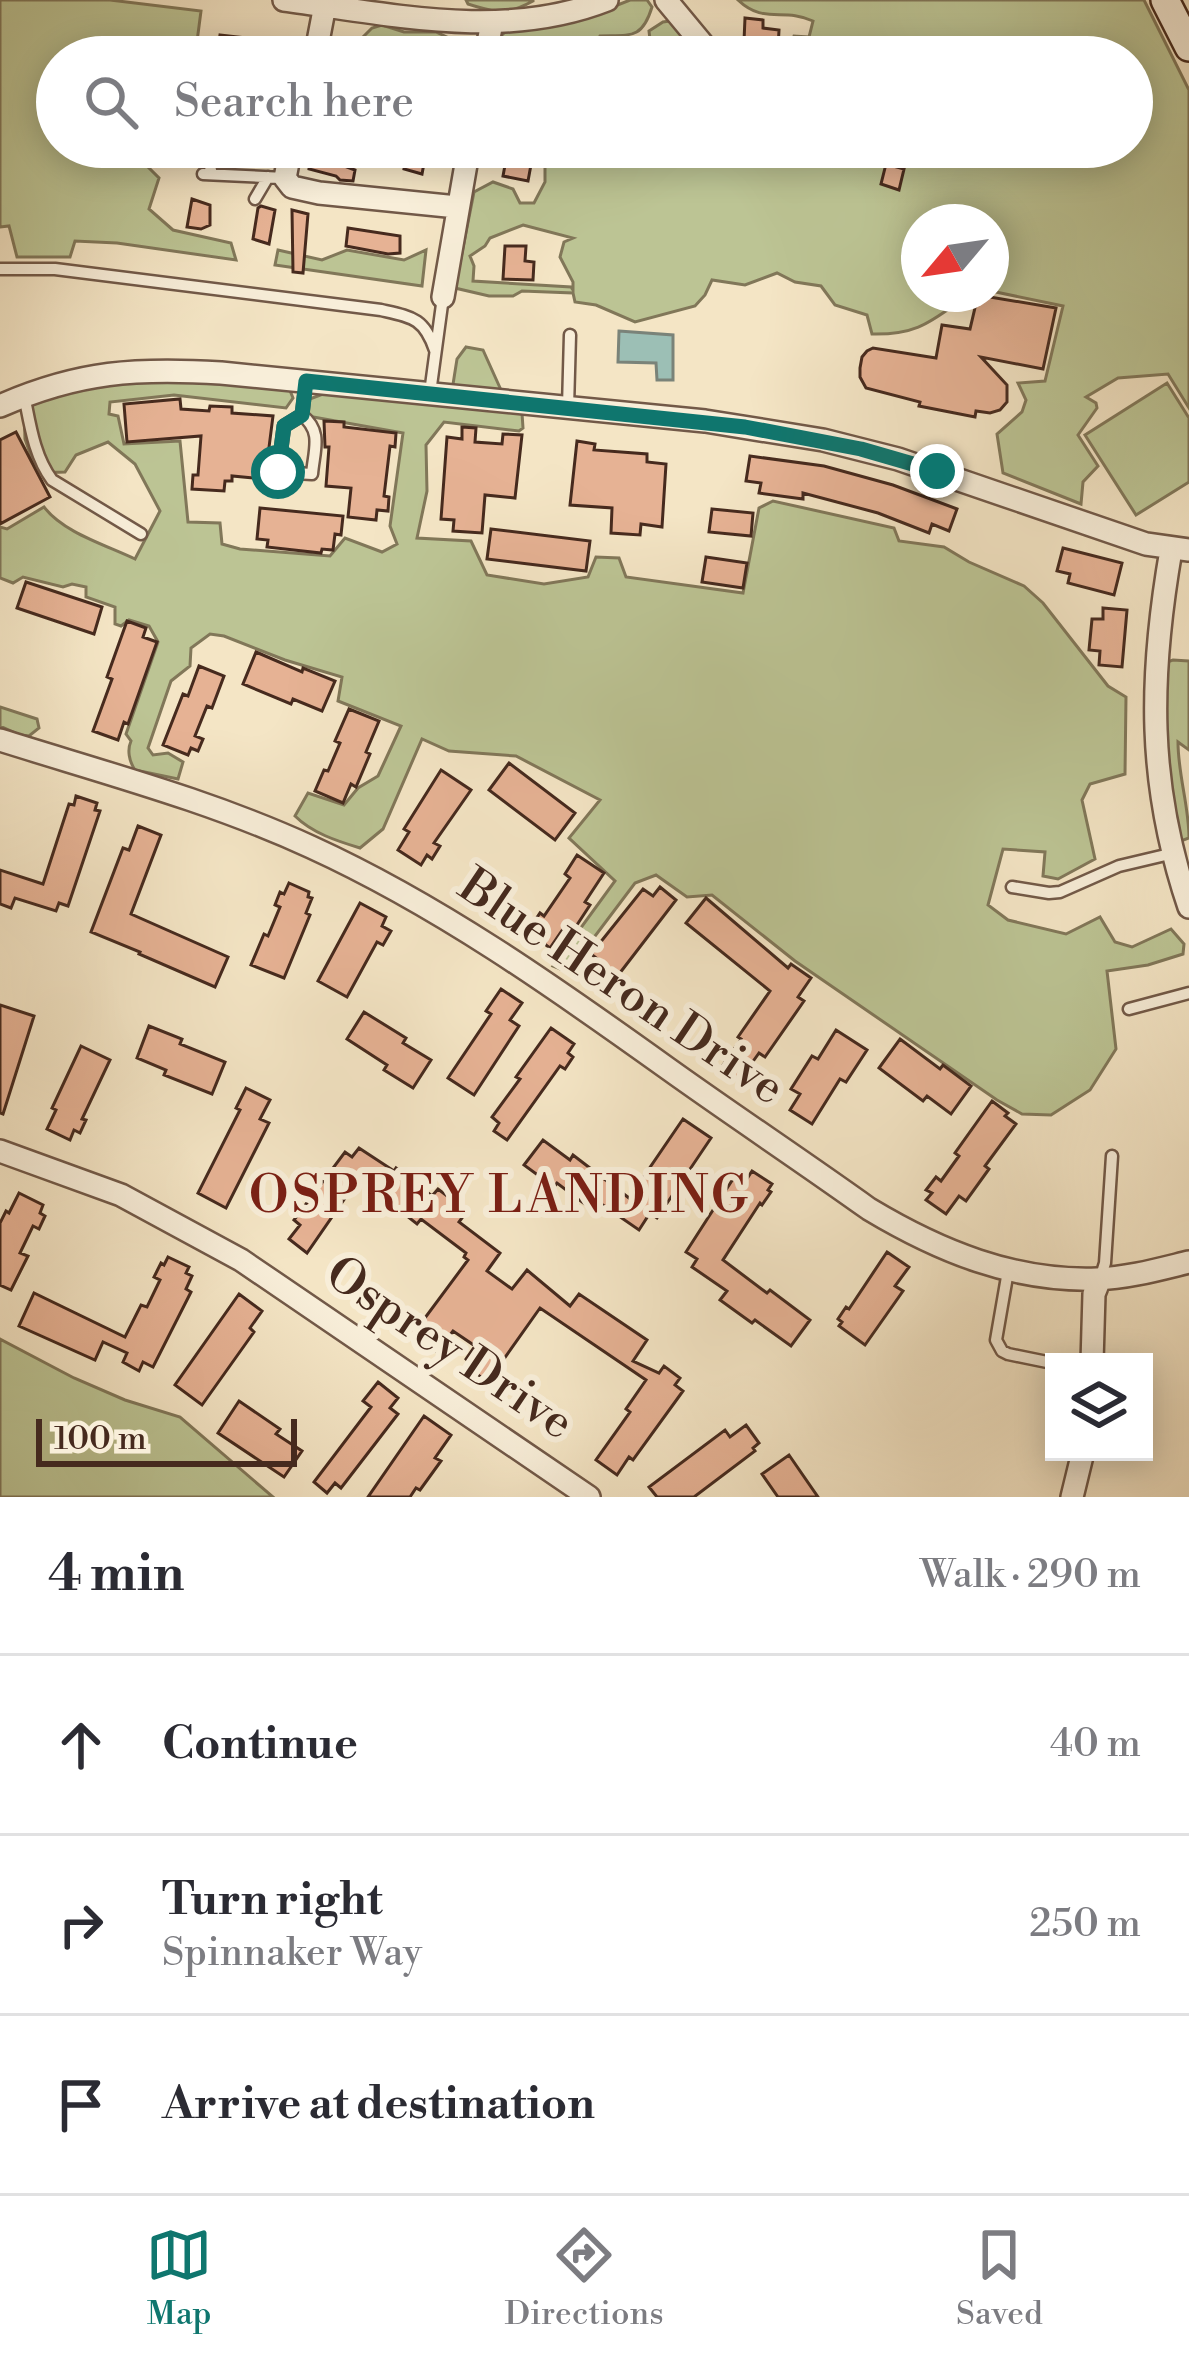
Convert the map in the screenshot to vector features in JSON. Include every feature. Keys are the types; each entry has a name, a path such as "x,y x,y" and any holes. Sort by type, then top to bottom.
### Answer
{"main road":[{"path":"1165,0 1189,47"}],"street":[{"path":"284,0 492,23 538,20 607,0"},
{"path":"666,0 697,36"},
{"path":"319,36 325,5"},
{"path":"489,36 492,23"},
{"path":"280,168 276,177 302,190 347,191 457,207"},
{"path":"443,297 465,168"},
{"path":"0,406 82,378 136,370 221,373 725,424 861,449 1112,533 1180,550 1156,658 1154,719 1160,787 1189,907"},
{"name":"Blue Heron Drive","path":"0,740 215,808 341,861 482,942 912,1234 1008,1271 1100,1279 1189,1262"},
{"name":"Osprey Drive","path":"0,1151 121,1195 242,1260 589,1497"},
{"path":"1092,1353 1094,1294 1100,1279"},
{"path":"1072,1497 1081,1461"}],"lane":[{"path":"207,168 207,174 276,177"},
{"path":"255,200 276,177"},
{"path":"0,269 55,269 381,310 424,325 435,350"},
{"path":"430,393 443,297"},
{"path":"568,407 571,335"},
{"path":"302,415 306,381"},
{"path":"24,395 37,451 52,481 141,534"},
{"path":"302,415 316,432 312,474 278,472 284,426 302,415"},
{"path":"1012,887 1060,892 1119,866 1174,853"},
{"path":"1129,1009 1189,993"},
{"path":"1100,1279 1112,1156"},
{"path":"1008,1271 997,1340 1001,1351 1045,1362"}],"green space":[{"path":"0,0 110,0 201,11 198,36 36,36 36,168 149,168 159,178 149,209 173,230 231,243 236,260 75,241 70,257 17,257 9,226 0,227"},
{"path":"466,0 533,0 533,1 501,12"},
{"path":"630,0 647,0 652,7 644,25 627,35 501,36 508,29 540,27"},
{"path":"738,0 1144,0 1189,90 1189,408 1168,374 1118,378 1086,397 1097,408 1078,435 1098,466 1083,482 1081,504 1003,473 997,434 1022,412 1026,400 1018,383 1045,381 1063,306 1009,295 1009,204 901,204 901,312 943,312 902,332 872,334 867,315 835,305 821,286 777,273 745,285 712,280 695,306 635,322 596,305 575,302 573,293 522,291 489,296 455,288 474,192 493,182 513,189 520,203 534,203 545,182 545,168 1153,168 1153,36 809,36 813,21 765,14","holes":["523,225 573,238 564,242 560,257 573,290 473,281 470,256 490,238"]},
{"path":"677,20 697,36 650,36 649,31"},
{"path":"382,25 445,36 364,36"},
{"path":"278,250 322,260 347,250 404,260 426,250 422,286 275,265"},
{"path":"466,347 483,350 501,390 522,413 523,428 444,422 426,445 427,491 417,538 471,541 487,575 544,584 588,577 596,557 619,558 626,577 743,593 759,508 773,501 894,528 899,541 944,547 1024,586 1043,603 1108,686 1126,697 1125,774 1090,784 1082,800 1095,859 1058,879 1043,876 1045,852 1003,849 988,905 1008,920 1066,934 1100,917 1115,942 1132,947 1171,929 1184,944 1183,954 1107,971 1116,1049 1090,1090 1051,1115 1022,1114 795,961 712,895 687,897 656,875 635,883 568,972 553,966 615,881 569,838 600,800 516,756 449,751 422,739 383,829 360,848 325,836 295,816 308,793 344,805 358,788 378,776 401,726 338,701 342,677 224,636 210,634 191,648 190,666 171,681 148,748 153,755 168,753 183,762 178,779 135,770 126,734 158,642 149,626 129,620 115,624 115,607 86,597 86,587 63,587 23,577 13,583 0,578 0,527 7,529 44,507 74,531 135,559 160,511 135,464 108,442 76,455 65,472 37,473 25,439 24,405 115,378 289,388 293,398 286,408 174,395 110,402 109,414 118,416 124,444 180,441 188,522 220,523 222,544 330,556 345,538 382,552 397,544 390,526 403,433 302,415 307,400 331,391 451,397 457,359"},
{"path":"1167,383 1189,418 1189,482 1136,515 1085,435"},
{"path":"1189,661 1189,750 1178,742 1189,838 1181,841 1165,708 1164,663"},
{"path":"0,707 37,719 39,728 29,736 0,726"},
{"path":"0,1339 74,1378 180,1417 273,1497 0,1497"}],"water":[{"path":"619,331 673,335 673,380 657,380 656,363 618,362"}],"building":[{"path":"745,18 763,20 763,28 779,30 779,36 744,36"},
{"path":"350,168 355,170 353,181 309,169"},
{"path":"504,168 530,168 528,181 503,176"},
{"path":"885,168 904,169 899,190 881,184"},
{"path":"192,199 210,205 210,225 187,227"},
{"path":"261,206 275,210 269,244 253,239"},
{"path":"292,210 308,214 303,273 293,272"},
{"path":"348,228 400,236 400,253 346,246"},
{"path":"505,246 526,246 525,261 534,262 533,280 503,279"},
{"path":"1009,300 1056,308 1043,369 981,357 1007,385 1007,402 1000,410 976,411 975,417 919,406 920,402 866,388 860,377 862,357 873,348 936,358 942,325 970,329 974,312 1009,312"},
{"path":"180,399 181,409 232,407 232,413 273,416 265,479 232,476 232,481 225,481 224,491 192,489 201,436 127,442 124,404"},
{"path":"324,421 396,433 384,496 389,497 388,511 377,510 376,520 348,517 351,488 326,486 329,447 325,447"},
{"path":"462,427 476,428 475,442 502,444 503,434 522,435 515,498 485,495 482,533 453,531 454,520 441,519 447,437 462,439"},
{"path":"16,432 50,497 0,524 0,440"},
{"path":"577,441 595,444 594,450 647,454 647,462 666,464 662,527 641,524 640,535 611,533 612,508 570,505"},
{"path":"750,456 824,466 957,509 949,531 932,524 929,533 878,513 803,493 803,499 759,493 761,483 746,481"},
{"path":"260,508 343,516 341,535 335,534 333,550 322,549 321,553 267,547 268,540 257,539"},
{"path":"712,509 753,513 751,536 709,532"},
{"path":"491,529 590,541 586,571 487,559"},
{"path":"1063,548 1122,563 1114,595 1068,583 1070,574 1057,571"},
{"path":"706,557 747,563 743,588 702,582"},
{"path":"26,582 102,607 94,634 17,608"},
{"path":"1103,608 1127,610 1122,667 1099,665 1100,651 1089,650 1092,619 1103,619"},
{"path":"127,621 146,628 143,637 157,642 118,740 93,731"},
{"path":"256,652 335,681 322,711 243,684"},
{"path":"199,666 224,676 195,736 203,739 198,751 191,748 188,755 163,745"},
{"path":"349,709 379,721 356,787 351,784 343,803 315,791 340,743 335,741"},
{"path":"509,763 575,813 555,840 489,790"},
{"path":"441,770 471,790 434,843 440,846 432,859 427,855 421,865 398,850 409,832 404,829"},
{"path":"76,796 97,803 95,810 100,811 68,906 59,903 56,911 15,898 11,908 0,904 0,870 43,884 69,804 74,805"},
{"path":"138,826 161,835 131,914 228,957 215,987 91,932 123,848 129,850"},
{"path":"577,855 604,873 571,934 563,929 550,948 532,935 536,928 532,925 540,913 544,916 570,878 565,874"},
{"path":"289,883 312,898 306,913 310,915 284,978 251,965 280,907 275,905 280,892 284,894"},
{"path":"660,887 676,900 606,991 588,976 600,961 591,954 643,889 653,896"},
{"path":"706,898 788,968 791,964 811,978 798,997 804,1001 765,1057 759,1053 739,1081 721,1068 770,991 686,923"},
{"path":"360,903 386,917 382,926 391,931 383,945 377,942 347,997 318,981"},
{"path":"501,989 522,1003 510,1020 519,1026 474,1095 448,1078 491,1014 486,1011"},
{"path":"0,1005 34,1016 3,1114 0,1113"},
{"path":"364,1012 431,1060 413,1088 347,1039"},
{"path":"149,1026 225,1062 212,1094 164,1075 166,1070 137,1058"},
{"path":"551,1028 574,1044 568,1053 573,1057 565,1069 560,1066 507,1140 494,1131 499,1123 492,1117"},
{"path":"836,1030 867,1050 846,1082 840,1079 812,1124 790,1110 800,1094 791,1089"},
{"path":"900,1039 971,1086 951,1114 927,1096 923,1101 879,1068"},
{"path":"81,1046 110,1060 80,1133 74,1130 70,1140 47,1129"},
{"path":"246,1088 270,1100 260,1119 269,1123 226,1208 198,1193 240,1110 236,1108"},
{"path":"992,1101 1016,1124 966,1201 959,1196 946,1214 926,1200 932,1193 926,1190 936,1177 941,1181"},
{"path":"683,1119 711,1138 657,1218 650,1213 639,1230 600,1203 594,1211 524,1165 543,1140 570,1160 573,1155 629,1198"},
{"path":"359,1148 396,1168 432,1196 438,1189 467,1211 459,1222 500,1253 487,1271 512,1289 527,1270 570,1306 579,1294 647,1340 633,1361 659,1373 664,1366 680,1378 675,1385 683,1391 617,1475 596,1460 646,1380 540,1308 485,1380 467,1367 466,1359 475,1346 453,1331 437,1352 413,1334 468,1260 466,1253 421,1219 417,1224 359,1178 307,1253 289,1239 300,1225 294,1220 345,1152 352,1157"},
{"path":"752,1171 772,1184 771,1192 723,1260 810,1320 791,1346 720,1300 727,1291 692,1267 697,1259 686,1252 733,1179 743,1185"},
{"path":"19,1193 43,1205 40,1213 45,1216 39,1229 33,1226 20,1253 28,1256 11,1290 0,1285 0,1223"},
{"path":"887,1252 909,1267 895,1286 903,1291 865,1345 839,1326 838,1319"},
{"path":"168,1257 189,1267 186,1273 192,1276 186,1289 191,1292 153,1367 143,1362 139,1371 123,1362 127,1353 103,1342 95,1360 19,1326 34,1293 125,1337 141,1305 147,1307 160,1280 154,1277"},
{"path":"239,1294 262,1311 250,1328 254,1332 202,1405 175,1385"},
{"path":"378,1382 398,1398 390,1408 398,1414 341,1488 335,1483 327,1493 314,1482 371,1407 363,1401"},
{"path":"239,1401 302,1451 284,1477 218,1433"},
{"path":"424,1416 451,1435 435,1458 441,1461 410,1497 368,1497"},
{"path":"746,1425 759,1443 755,1451 694,1497 657,1497 649,1487 725,1430 730,1437"},
{"path":"789,1455 818,1497 778,1497 762,1474"}],"district":[{"name":"OSPREY LANDING","path":"500,1197"}],"route":[{"path":"278,472 284,426 302,415 306,381 745,427 823,440 937,471"}]}
